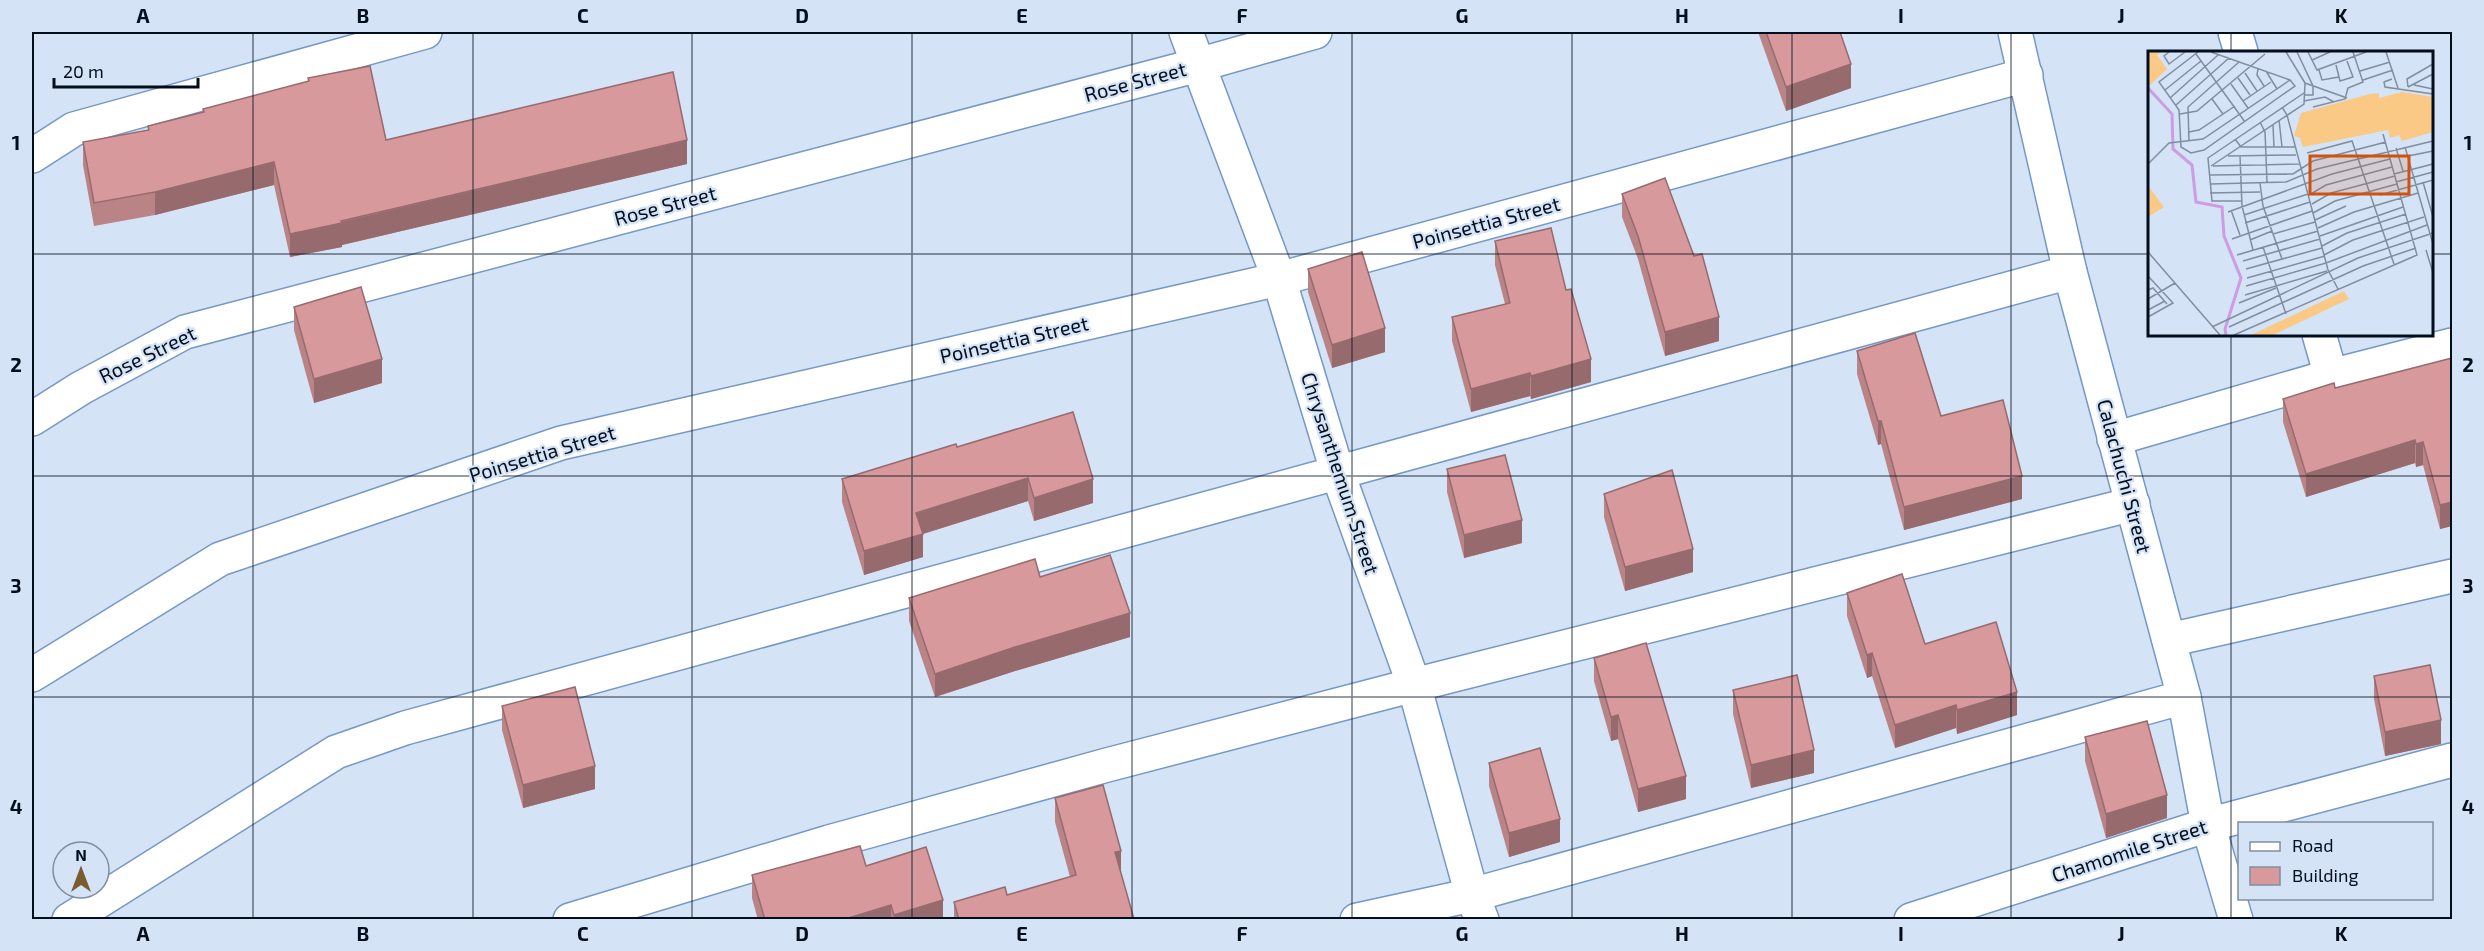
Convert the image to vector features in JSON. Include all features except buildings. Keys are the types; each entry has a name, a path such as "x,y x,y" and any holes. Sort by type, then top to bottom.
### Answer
{"street":[{"path":"32,156 74,129 425,32"},
{"name":"Chrysanthemum Street","path":"1186,32 1279,279 1338,474 1414,685 1477,907"},
{"name":"Rose Street","path":"32,419 81,388 185,332 1315,32"},
{"name":"Calachuchi Street","path":"2015,32 2070,272 2184,697 2208,825 2236,920"},
{"path":"2235,32 2241,51"},
{"name":"Poinsettia Street","path":"32,675 219,559 561,443 1279,279 2026,75"},
{"path":"69,920 336,752 405,728 2070,272"},
{"path":"2320,336 2331,376"},
{"path":"2114,439 2331,376 2452,345"},
{"path":"570,920 829,842 1414,685 2133,504"},
{"path":"2169,640 2452,576"},
{"path":"1356,920 1477,907 2184,697"},
{"name":"Chamomile Street","path":"1911,920 2208,825 2452,760"}]}
